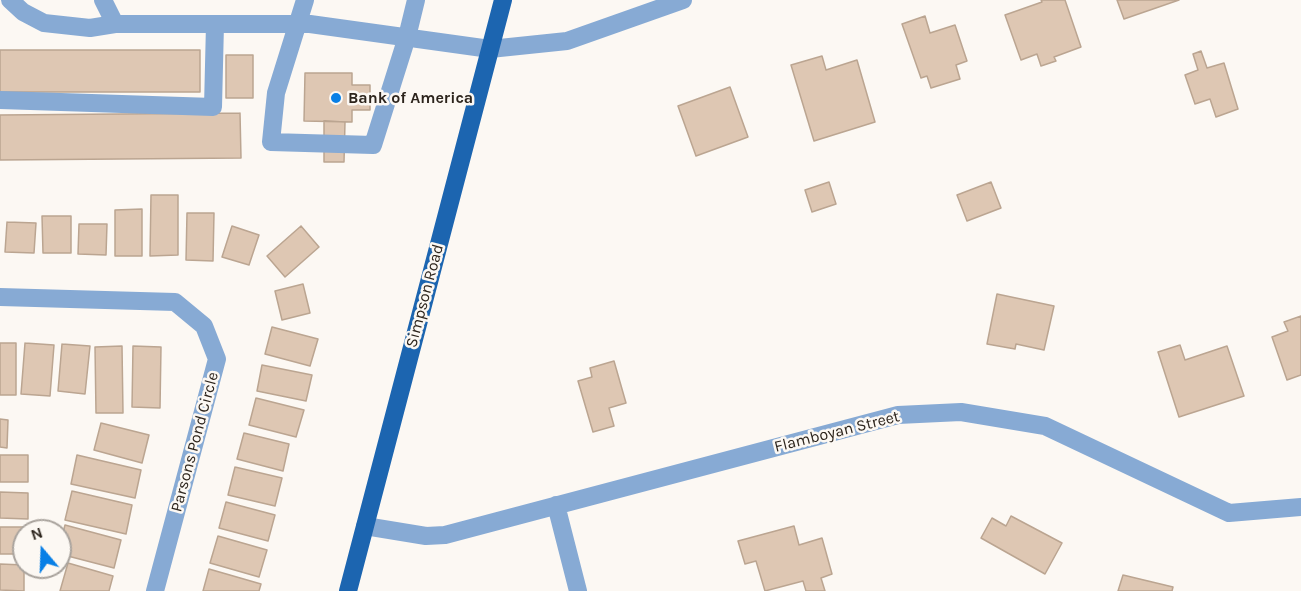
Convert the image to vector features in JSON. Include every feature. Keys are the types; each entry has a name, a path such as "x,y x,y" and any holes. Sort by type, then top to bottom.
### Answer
{"main road":[{"name":"Simpson Road","path":"348,591 503,0"}],"street":[{"path":"10,0 23,12 44,24 90,28 115,24 298,23 490,49 567,40 682,0"},
{"path":"103,0 115,24"},
{"path":"305,0 276,93 272,142 373,145 416,0"},
{"path":"0,100 213,107 215,24"},
{"name":"Parsons Pond Circle","path":"0,297 175,302 204,326 217,358 155,591"},
{"name":"Flamboyan Street","path":"365,526 426,536 445,535 898,415 961,412 1045,426 1229,513 1301,507"},
{"path":"556,505 578,591"}],"building":[{"path":"1041,0 1065,0 1081,47 1054,57 1056,61 1041,66 1037,54 1021,60 1005,15 1042,2"},
{"path":"1117,0 1179,0 1124,19"},
{"path":"925,16 930,33 955,25 967,61 956,65 960,79 931,88 927,76 921,78 902,24"},
{"path":"0,50 200,50 200,92 0,92"},
{"path":"1201,51 1207,68 1224,63 1238,109 1216,117 1210,99 1195,104 1185,75 1198,70 1193,54"},
{"path":"226,55 253,55 253,98 226,98"},
{"path":"822,56 826,70 857,60 875,122 814,141 791,65"},
{"path":"305,73 352,73 352,85 370,85 370,110 352,110 352,122 304,121"},
{"path":"730,87 748,137 696,156 678,106"},
{"path":"240,113 241,158 0,160 0,115"},
{"path":"324,121 345,122 344,162 324,162"},
{"path":"829,182 836,204 812,212 805,190"},
{"path":"991,182 1001,208 967,221 957,195"},
{"path":"151,195 178,195 178,255 150,256"},
{"path":"142,209 142,256 115,256 115,210"},
{"path":"187,213 214,213 213,261 186,260"},
{"path":"42,216 71,216 71,253 43,253"},
{"path":"7,222 36,223 34,253 5,252"},
{"path":"79,224 107,224 106,255 78,254"},
{"path":"232,226 259,235 249,265 222,257"},
{"path":"301,226 319,247 285,277 267,256"},
{"path":"303,284 310,313 282,320 275,291"},
{"path":"997,294 1054,306 1044,350 1016,344 1015,349 987,344"},
{"path":"1301,316 1301,375 1287,380 1272,337 1288,331 1284,322"},
{"path":"272,327 318,339 310,366 265,354"},
{"path":"0,343 16,343 16,395 0,395"},
{"path":"25,343 54,345 50,396 21,394"},
{"path":"62,344 90,346 85,394 58,391"},
{"path":"1180,345 1185,360 1227,346 1244,396 1179,417 1158,352"},
{"path":"122,346 123,413 96,413 95,347"},
{"path":"133,346 161,347 160,408 132,407"},
{"path":"614,361 626,403 609,408 614,426 593,432 578,381 592,377 590,368"},
{"path":"262,365 312,375 306,401 257,391"},
{"path":"256,398 304,410 296,437 249,425"},
{"path":"0,419 8,420 7,448 0,447"},
{"path":"101,423 149,435 142,463 94,450"},
{"path":"244,433 289,444 283,471 237,459"},
{"path":"0,455 28,455 28,482 0,482"},
{"path":"77,455 141,470 135,498 71,484"},
{"path":"235,467 282,478 275,506 228,495"},
{"path":"72,491 132,505 126,534 65,519"},
{"path":"0,492 28,493 28,519 0,518"},
{"path":"226,502 275,515 268,541 219,528"},
{"path":"1011,516 1062,543 1045,574 981,538 992,518 1006,526"},
{"path":"794,526 799,545 822,538 832,574 821,578 825,591 806,591 803,581 765,591 756,561 745,564 738,541"},
{"path":"0,527 12,527 12,554 0,554"},
{"path":"72,527 121,540 114,568 72,557"},
{"path":"218,536 267,550 259,577 210,563"},
{"path":"0,564 12,564 12,579 24,579 24,591 0,590"},
{"path":"72,564 113,576 109,591 60,591 63,579 72,579"},
{"path":"209,569 261,584 259,591 203,591"},
{"path":"1123,575 1173,587 1172,591 1118,591"}],"place":[{"name":"Bank of America","path":"336,98"}]}
